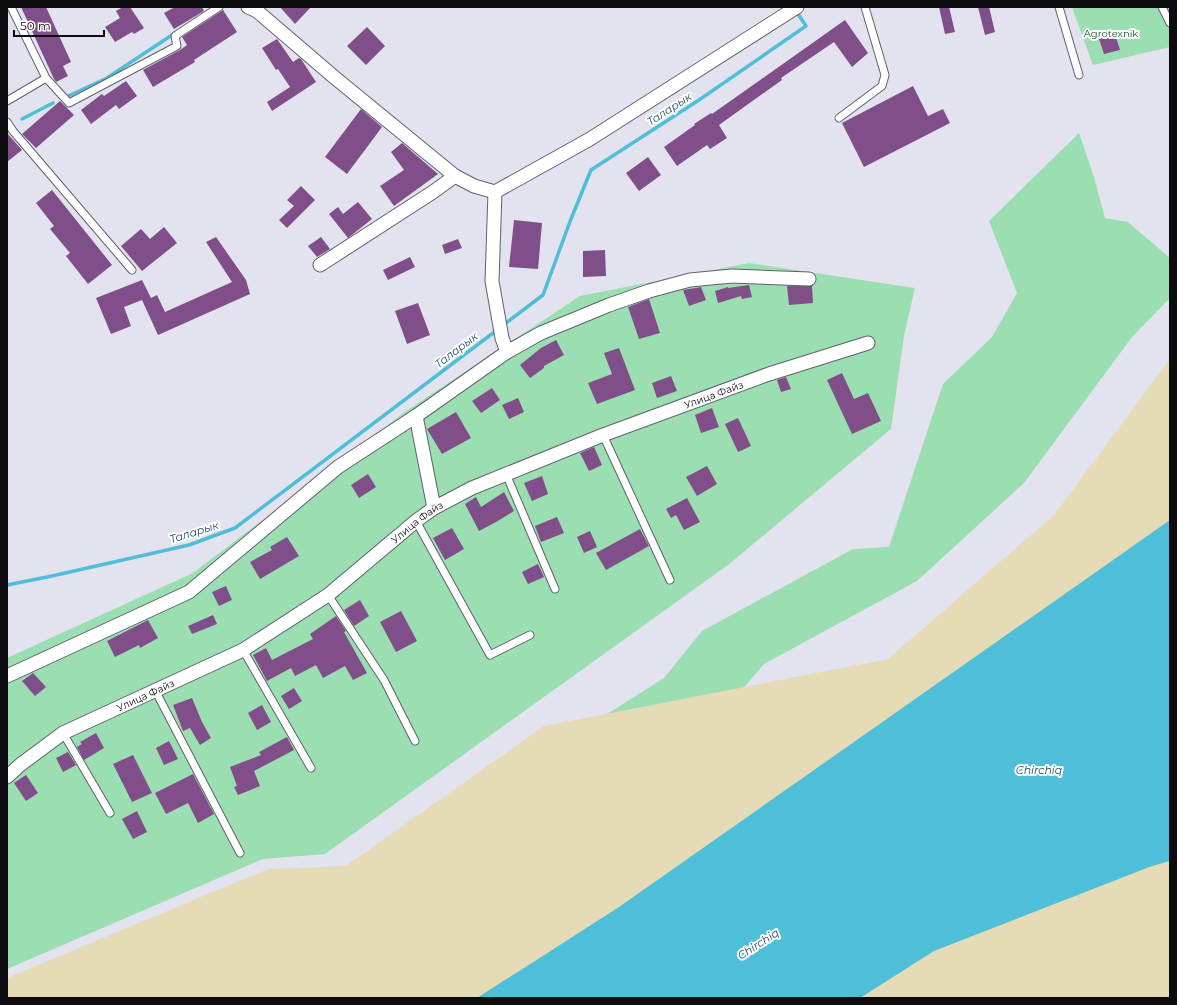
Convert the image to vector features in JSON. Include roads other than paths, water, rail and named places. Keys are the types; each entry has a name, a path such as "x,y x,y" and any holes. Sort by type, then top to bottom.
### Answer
{"street":[{"path":"248,7 256,11 455,176 474,186 495,192 590,139 792,10"},
{"path":"320,265 433,192 455,176"},
{"path":"495,192 492,281 502,338 508,352"},
{"path":"7,676 189,592 338,468 508,352 541,333 609,305 649,291 690,280 732,276 809,279"},
{"name":"Улица Файз","path":"7,777 20,765 63,733 243,650 328,595 416,521 434,508 472,488 603,436 770,374 868,343"},
{"path":"416,416 434,508"}],"lane":[{"path":"11,7 46,78 69,103 177,46 175,36 219,7"},
{"path":"840,118 882,86 885,75 865,7"},
{"path":"1059,7 1079,75"},
{"path":"1162,7 1170,23"},
{"path":"7,100 46,78"},
{"path":"7,122 13,131 132,270"},
{"path":"603,436 670,580"},
{"path":"506,474 555,590"},
{"path":"416,521 490,655 530,635"},
{"path":"328,595 384,680 415,741"},
{"path":"243,650 311,768"},
{"path":"155,690 240,853"},
{"path":"63,733 110,813"}],"water":[{"name":"Chirchiq","path":"1170,520 1170,861 1152,866 934,951 860,998 477,998 619,907"}],"waterway":[{"name":"Таларык","path":"502,326 543,295 591,170 699,100 806,26 796,11"},
{"path":"66,97 107,78 175,33"},
{"path":"22,119 53,103"},
{"name":"Таларык","path":"7,585 189,545 235,528 497,330"}],"park label":[{"name":"Agrotexnik","path":"1111,33"}]}
